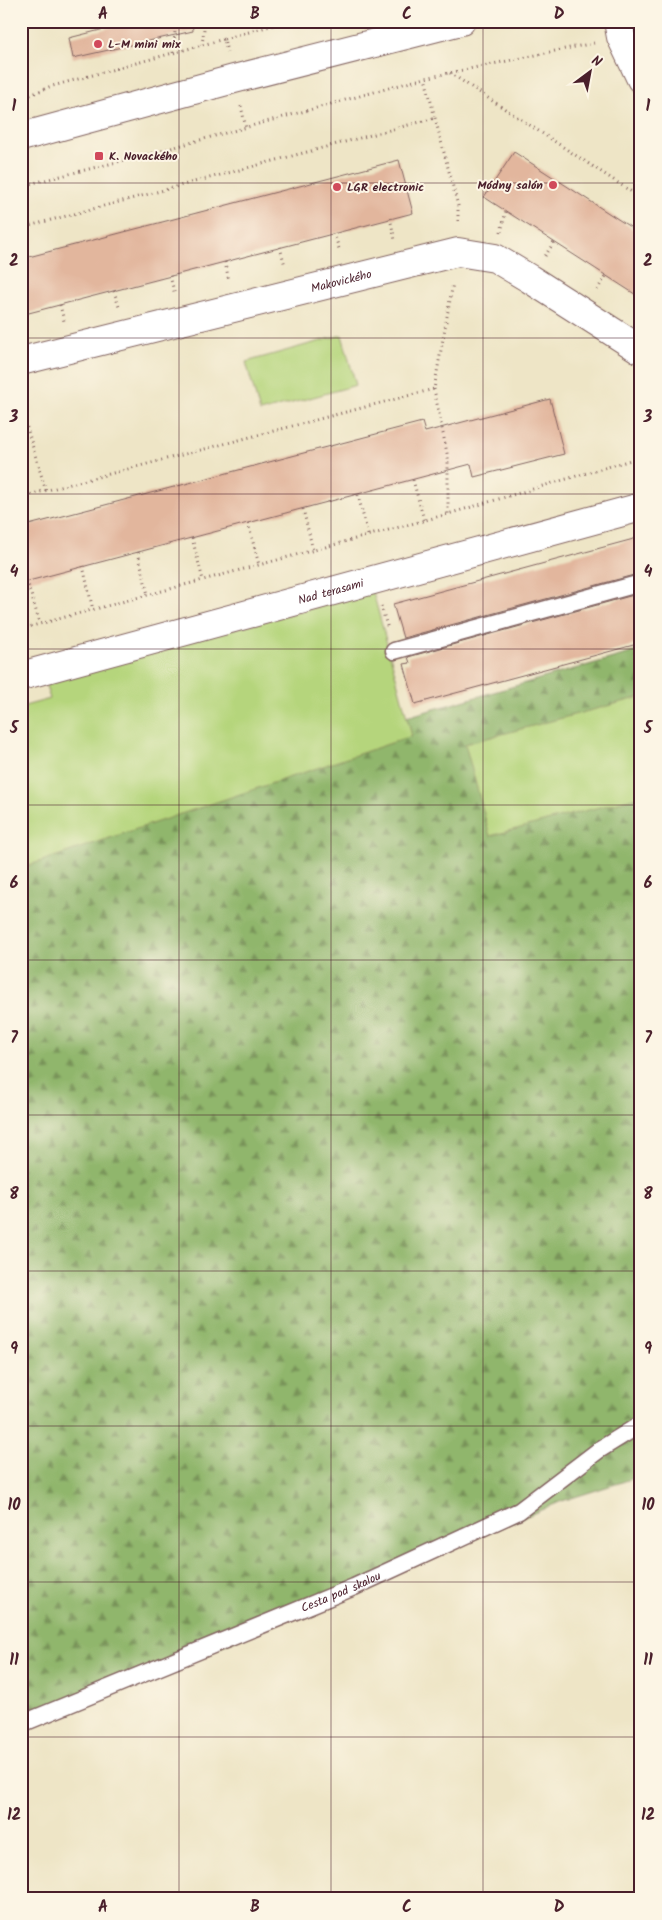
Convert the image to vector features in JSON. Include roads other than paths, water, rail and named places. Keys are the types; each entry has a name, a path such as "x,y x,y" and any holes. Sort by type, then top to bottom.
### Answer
{"street":[{"path":"21,137 234,79 461,21"},
{"path":"620,29 641,79"},
{"name":"Makovického","path":"21,361 458,252 495,258 641,350"},
{"name":"Nad terasami","path":"21,676 641,507"}],"lane":[{"path":"394,651 641,583"},
{"name":"Cesta pod skalou","path":"21,1724 354,1588 519,1511 599,1450 641,1424"}],"place":[{"name":"L-M mini mix","path":"98,44"},
{"name":"K. Novackého","path":"99,156"},
{"name":"Módny salón","path":"553,185"},
{"name":"LGR electronic","path":"337,187"}]}
